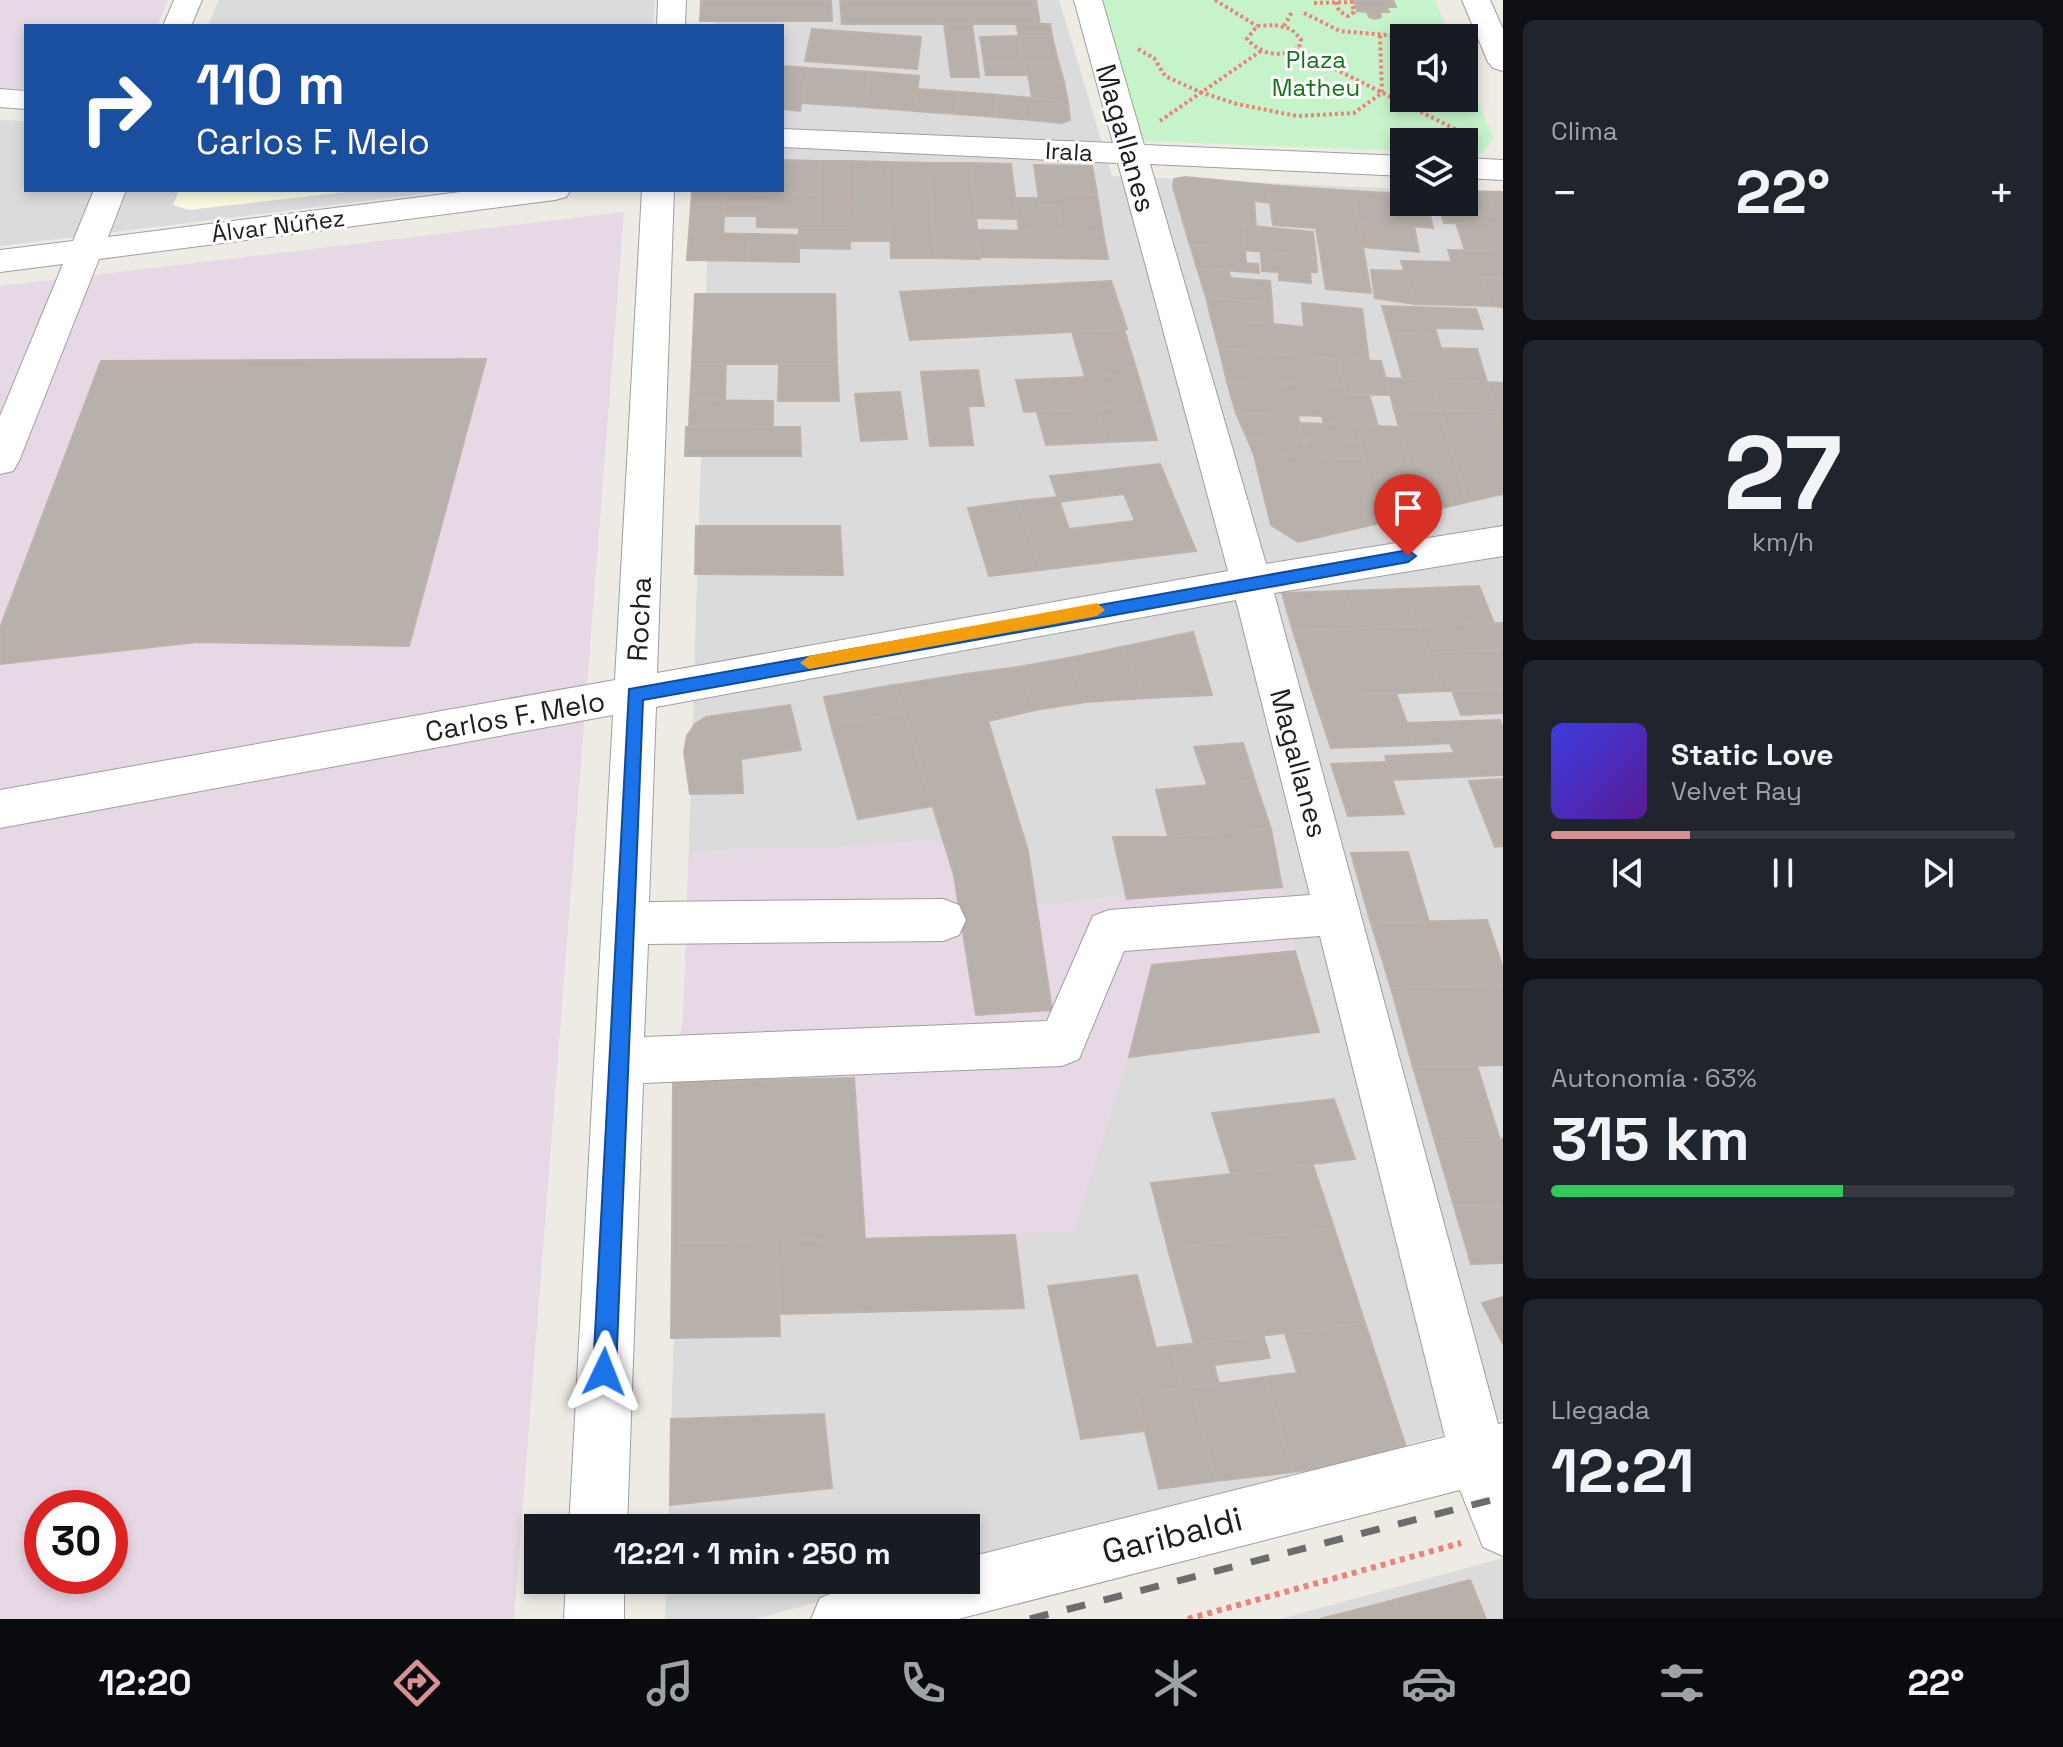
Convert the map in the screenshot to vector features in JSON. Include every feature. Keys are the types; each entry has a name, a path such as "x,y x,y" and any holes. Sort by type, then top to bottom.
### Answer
{"street":[{"path":"178,24 188,0"},
{"path":"671,24 672,0"},
{"name":"Magallanes","path":"1088,0 1491,1454 1488,1533"},
{"path":"1476,0 1503,62"},
{"path":"0,98 24,100"},
{"name":"Irala","path":"784,138 1390,165"},
{"path":"1478,158 1503,170"},
{"path":"0,461 109,192"},
{"name":"Álvar Núñez","path":"0,261 539,192"},
{"name":"Rocha","path":"599,1514 658,192"},
{"name":"Carlos F. Melo","path":"0,809 1251,582 1503,541"},
{"path":"618,1061 1062,1043 1109,931 1339,914"},
{"path":"624,923 943,920"},
{"name":"Garibaldi","path":"841,1619 1491,1454"},
{"path":"594,1619 595,1594"}],"path":[{"path":"1215,0 1257,26 1284,26 1301,39 1297,50"},
{"path":"1314,3 1336,2 1353,2 1354,12 1348,16 1339,11 1336,2"},
{"path":"1284,26 1292,12"},
{"path":"1304,13 1340,31 1390,36"},
{"path":"1257,26 1247,39 1261,51 1279,54 1297,50 1382,93 1432,128"},
{"path":"1380,35 1382,93"},
{"path":"1101,46 1134,47 1154,58 1165,76 1200,92 1237,104 1297,116 1354,113 1382,93"},
{"path":"1131,155 1139,136 1261,51"},
{"path":"1188,1619 1488,1533"}],"shaded area":[{"path":"0,0 168,0 158,24 24,24 24,89 0,88"},
{"path":"219,0 655,0 653,24 209,24"},
{"path":"715,0 1059,0 1112,176 1390,188 1390,216 1478,216 1478,199 1503,194 1503,1419 980,1559 980,1514 668,1514 709,192 784,192 784,24 714,24"},
{"path":"0,120 24,121 24,192 438,192 0,246"},
{"path":"178,192 346,192 189,210 173,205"},
{"path":"624,212 514,1619 0,1619 0,286"},
{"path":"965,674 988,721 1028,851 1036,903 1282,887 1295,951 1152,965 1129,1057 1073,1233 672,1243 673,1082 683,1017 689,852 943,841 933,806"},
{"path":"1503,1558 1503,1619 1280,1619"},
{"path":"666,1594 848,1594 754,1619 665,1619"}],"green space":[{"name":"Plaza Matheu","path":"1095,0 1435,0 1445,24 1390,24 1390,112 1478,112 1478,102 1494,139 1481,154 1478,154 1478,128 1390,128 1390,150 1145,141 1131,130"}],"building":[{"path":"701,0 831,0 832,21 700,21"},
{"path":"840,0 1036,0 1040,24 842,24"},
{"path":"1354,0 1393,0 1396,7 1387,7 1389,12 1380,12 1381,17 1375,19 1369,17 1367,12 1357,11"},
{"path":"944,24 972,24 979,77 951,77"},
{"path":"1016,24 1050,24 1052,36 1019,36"},
{"path":"812,29 921,37 917,69 805,61"},
{"path":"1019,36 1023,61 984,61 980,37"},
{"path":"1019,36 1052,36 1058,61 1023,61"},
{"path":"984,61 1023,61 1026,75 986,75"},
{"path":"1023,61 1058,61 1064,82 1029,80"},
{"path":"784,66 808,68 800,111 784,109"},
{"path":"808,68 870,72 865,107 802,103"},
{"path":"870,72 919,76 915,111 865,107"},
{"path":"1029,80 1064,82 1068,102 1032,98"},
{"path":"918,89 958,92 957,114 915,111"},
{"path":"958,92 998,95 996,117 957,114"},
{"path":"998,95 1032,98 1031,120 996,117"},
{"path":"1032,98 1068,102 1070,120 1061,123 1031,120"},
{"path":"784,160 819,161 819,194 692,192 784,192"},
{"path":"819,161 849,161 850,228 819,228"},
{"path":"849,161 888,162 891,241 850,241"},
{"path":"888,162 929,163 935,258 891,258"},
{"path":"929,163 971,163 980,259 935,258"},
{"path":"971,163 1011,164 1018,219 976,218"},
{"path":"1034,165 1092,166 1097,194 1038,193"},
{"path":"1185,177 1268,185 1271,203 1254,201 1256,227 1243,225 1245,250 1190,245 1173,187 1174,179"},
{"path":"1268,185 1353,191 1371,293 1326,289 1316,228 1273,225"},
{"path":"1353,191 1390,193 1390,216 1430,216 1433,228 1358,222"},
{"path":"1478,191 1503,192 1503,224 1444,223 1442,216 1478,216"},
{"path":"692,192 726,193 723,233 689,233"},
{"path":"726,193 819,194 819,228 757,227 757,216 724,216"},
{"path":"1038,193 1097,194 1103,232 1062,232 1058,206 1039,206"},
{"path":"1015,198 1038,198 1039,206 1058,206 1062,232 1019,231"},
{"path":"1358,222 1414,226 1419,252 1363,247"},
{"path":"1456,223 1503,224 1503,251 1465,250"},
{"path":"1243,225 1313,232 1316,257 1245,250"},
{"path":"799,228 850,228 850,249 799,248"},
{"path":"977,230 1103,232 1108,259 979,257"},
{"path":"689,233 750,234 748,261 687,260"},
{"path":"750,234 799,235 799,262 748,261"},
{"path":"1190,245 1245,250 1246,263 1258,264 1259,273 1197,268"},
{"path":"1448,250 1503,251 1503,278 1482,278 1491,306 1415,304 1401,261 1452,262"},
{"path":"1261,252 1316,257 1317,272 1310,272 1311,283 1279,280 1279,272 1262,271"},
{"path":"1197,268 1229,271 1230,278 1270,281 1272,304 1206,297"},
{"path":"1371,270 1405,271 1415,304 1375,298"},
{"path":"1482,278 1503,278 1503,307 1491,306"},
{"path":"1111,281 1127,329 910,340 900,292"},
{"path":"695,294 835,294 837,364 692,364"},
{"path":"1206,297 1272,304 1273,324 1211,318"},
{"path":"1302,303 1362,309 1369,361 1219,348 1211,318 1304,327"},
{"path":"1382,306 1476,309 1483,329 1435,328 1437,335 1390,333"},
{"path":"1124,329 1138,375 1085,377 1072,332"},
{"path":"1390,333 1437,335 1441,348 1477,349 1487,382 1403,379"},
{"path":"1219,348 1338,360 1345,386 1227,382"},
{"path":"486,359 409,646 197,642 0,664 0,628 101,361"},
{"path":"1338,360 1381,361 1390,395 1346,394"},
{"path":"692,364 726,364 725,400 690,400"},
{"path":"779,364 837,364 839,401 778,401"},
{"path":"978,370 984,406 968,406 973,445 930,446 921,372"},
{"path":"1138,375 1147,406 1024,412 1016,380"},
{"path":"1386,378 1432,380 1440,410 1394,409"},
{"path":"1432,380 1487,382 1497,412 1440,410"},
{"path":"1227,382 1345,386 1346,394 1369,394 1378,426 1324,424 1322,416 1236,413"},
{"path":"1487,382 1503,383 1503,430"},
{"path":"900,392 907,439 861,441 855,394"},
{"path":"690,400 773,401 773,427 689,426"},
{"path":"1147,406 1157,440 1106,442 1096,409"},
{"path":"1096,409 1106,442 1046,445 1037,412"},
{"path":"1394,409 1440,410 1467,502 1422,513"},
{"path":"1440,410 1497,412 1503,430 1503,494 1467,502"},
{"path":"1236,413 1298,416 1303,440 1247,438"},
{"path":"1300,423 1356,425 1360,442 1303,440"},
{"path":"1356,425 1399,427 1422,513 1380,523"},
{"path":"686,427 800,427 801,456 685,456"},
{"path":"1247,438 1303,440 1307,457 1254,455"},
{"path":"1303,440 1360,442 1364,459 1307,457"},
{"path":"1254,455 1364,459 1380,523 1298,542 1271,525"},
{"path":"1160,464 1196,551 1041,570 1018,501 1058,497 1069,529 1135,521 1124,494 1099,497 1088,472"},
{"path":"1088,472 1099,497 1059,502 1050,476"},
{"path":"1018,501 1041,570 989,576 968,508"},
{"path":"696,526 840,526 843,575 695,574"},
{"path":"1479,586 1494,623 1418,626 1404,589"},
{"path":"1404,589 1418,626 1356,628 1343,591"},
{"path":"1343,591 1356,628 1293,631 1282,593"},
{"path":"1503,623 1503,650 1428,653 1418,626"},
{"path":"1418,626 1443,691 1314,697 1293,631"},
{"path":"1193,632 1212,695 1147,698 1122,647"},
{"path":"1122,647 1147,698 1086,702 1069,658"},
{"path":"1503,650 1503,689 1443,691 1428,653"},
{"path":"1069,658 1086,702 1036,710 1018,667"},
{"path":"1018,667 1036,710 988,721 965,674"},
{"path":"965,674 988,721 1028,851 1052,1010 976,1015 954,875 895,685"},
{"path":"895,685 904,713 831,725 824,697"},
{"path":"1503,689 1503,713 1461,715 1452,691"},
{"path":"1396,693 1415,745 1331,748 1314,697"},
{"path":"790,705 801,750 741,759 743,793 690,794 684,752 687,736 695,724 706,717"},
{"path":"904,713 933,806 858,819 831,725"},
{"path":"1500,720 1503,728 1503,775 1393,780 1385,756 1454,753 1450,743 1415,745 1407,723"},
{"path":"1243,743 1255,781 1208,787 1194,747"},
{"path":"1386,762 1404,814 1348,816 1331,764"},
{"path":"1503,779 1503,846 1495,847 1469,781"},
{"path":"1255,781 1271,829 1168,837 1156,790"},
{"path":"1271,829 1282,887 1127,899 1113,837 1168,837"},
{"path":"1408,852 1429,922 1371,923 1351,853"},
{"path":"1487,920 1503,968 1503,985 1391,988 1371,923"},
{"path":"1295,951 1319,1032 1129,1057 1152,965"},
{"path":"1503,985 1503,1065 1413,1067 1391,988"},
{"path":"1477,1066 1500,1140 1435,1141 1413,1067"},
{"path":"854,1078 865,1239 672,1243 673,1082"},
{"path":"1334,1099 1355,1159 1231,1174 1212,1113"},
{"path":"1503,1139 1503,1205 1454,1206 1435,1141"},
{"path":"1313,1165 1334,1228 1168,1249 1151,1183"},
{"path":"1503,1205 1503,1263 1471,1264 1454,1206"},
{"path":"1334,1228 1365,1323 1194,1344 1168,1249"},
{"path":"1015,1235 1024,1308 779,1314 777,1241"},
{"path":"777,1241 780,1336 671,1338 672,1243"},
{"path":"1137,1275 1156,1348 1171,1346 1182,1388 1136,1394 1145,1431 1081,1439 1048,1286"},
{"path":"1503,1297 1503,1344 1482,1303"},
{"path":"1365,1323 1409,1456 1293,1472 1265,1377 1297,1373 1285,1333"},
{"path":"1263,1335 1270,1358 1214,1365 1219,1384 1182,1388 1171,1346"},
{"path":"1265,1377 1293,1472 1216,1481 1191,1387"},
{"path":"1191,1387 1216,1481 1159,1489 1136,1394"},
{"path":"824,1414 832,1488 670,1505 671,1419"},
{"path":"1470,1580 1486,1619 1401,1619 1394,1600"},
{"path":"1394,1600 1401,1619 1320,1619"}],"railway":[{"path":"1030,1619 1503,1497"}],"slow traffic":[{"path":"809,663 1097,610"}],"route":[{"path":"604,1372 635,694 1408,556"}]}
